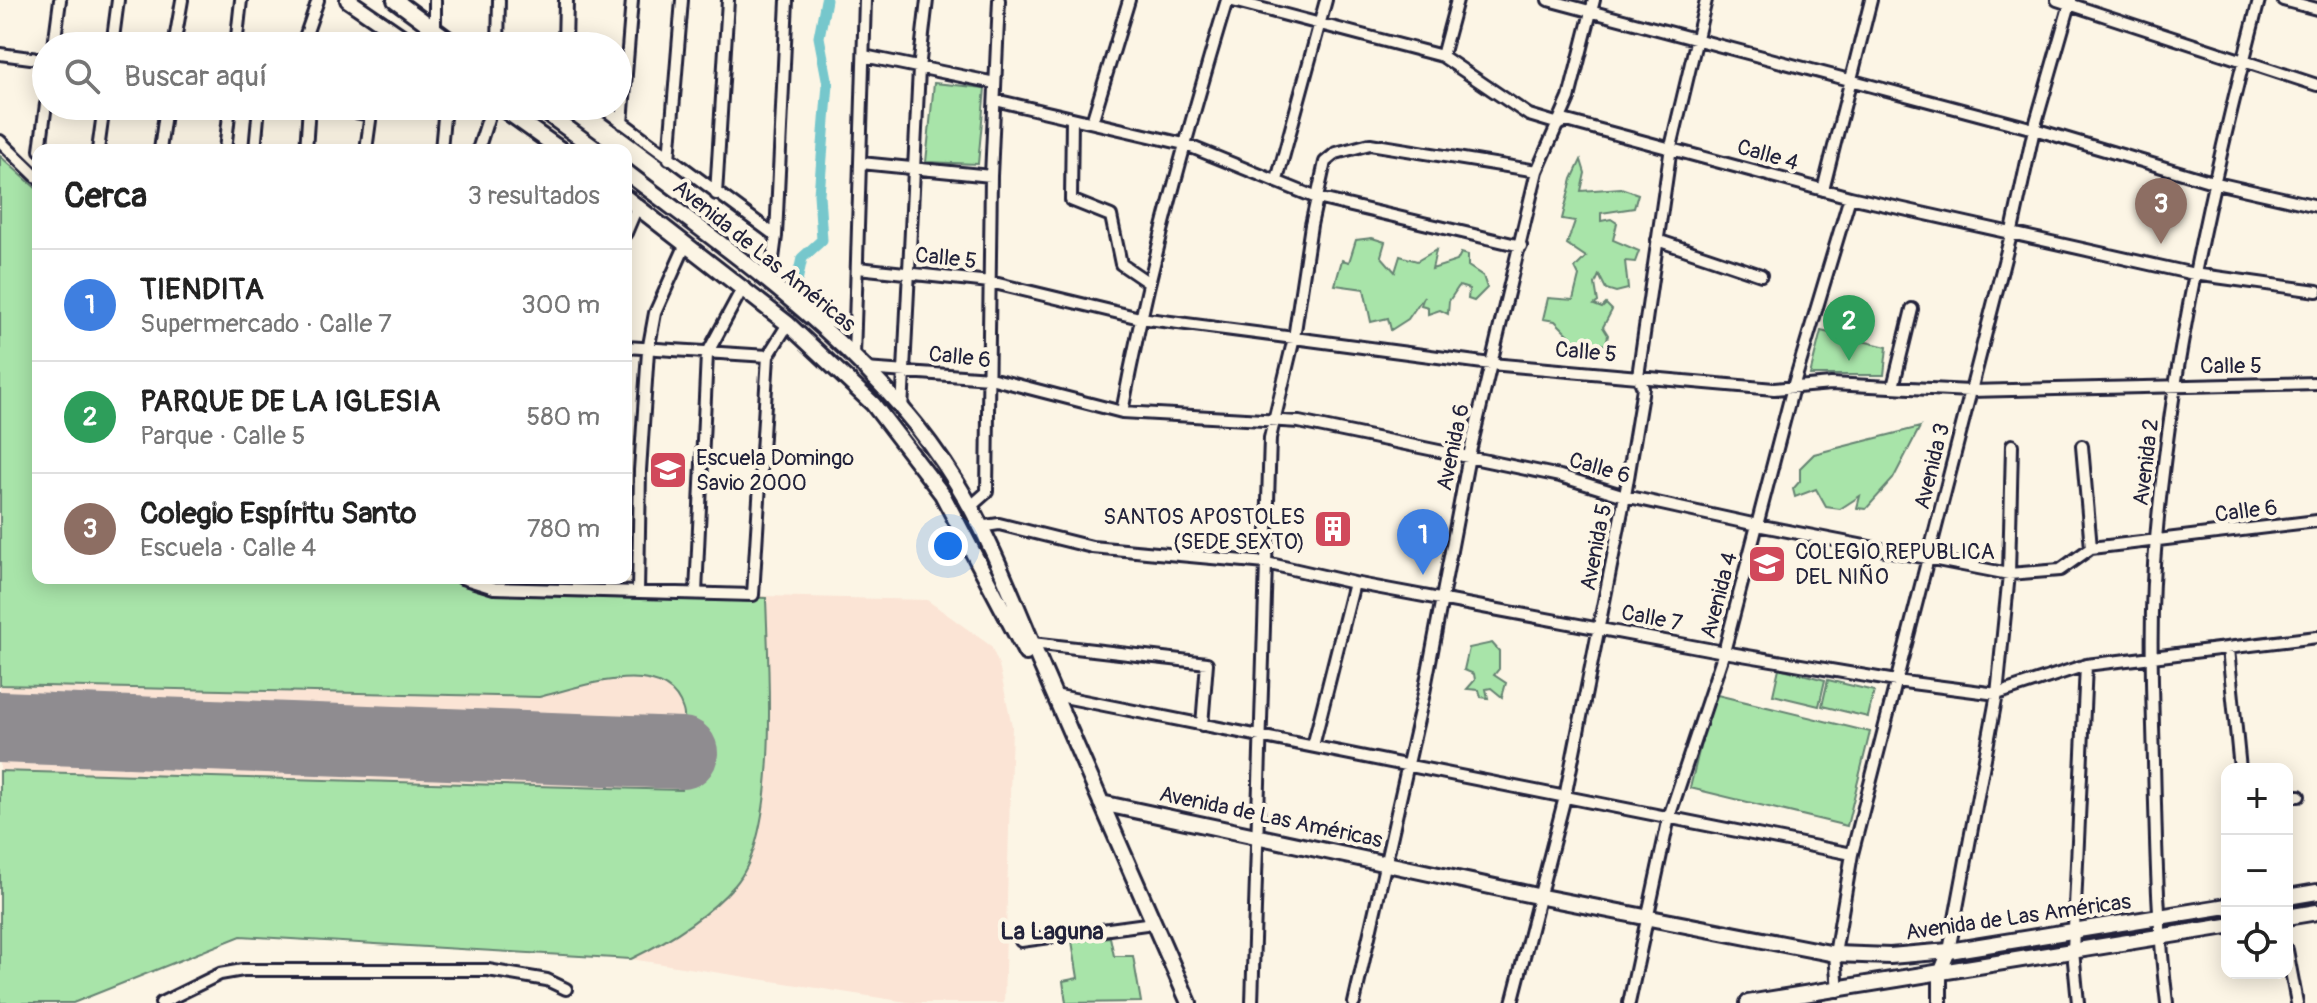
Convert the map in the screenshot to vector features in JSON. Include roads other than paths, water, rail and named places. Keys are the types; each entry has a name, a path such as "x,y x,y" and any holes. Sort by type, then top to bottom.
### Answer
{"main road":[{"path":"348,0 360,5 393,31"},
{"path":"395,0 440,32"},
{"path":"517,120 548,144"},
{"path":"557,120 589,144"},
{"name":"Avenida de Las Américas","path":"632,177 791,299 854,357 902,411 956,481 1032,643 1101,803 1537,896 1835,954 1890,956 1949,951 2221,907"},
{"name":"Avenida de Las Américas","path":"632,202 784,320 873,404 942,494 1023,645 1180,1003"},
{"path":"757,300 768,294 770,282"},
{"path":"784,320 781,305 791,299"},
{"path":"1101,803 1189,1003"},
{"path":"2293,896 2317,892"},
{"path":"2293,916 2317,912"},
{"name":"Avenida de Las Américas","path":"1748,1003 1819,998 1838,991 2221,927"}],"street":[{"path":"56,32 60,0"},
{"path":"114,32 118,0"},
{"path":"176,32 182,0"},
{"path":"238,32 241,0"},
{"path":"307,32 318,0"},
{"path":"435,0 435,28"},
{"path":"498,32 499,0"},
{"path":"565,32 566,0"},
{"path":"629,32 632,0"},
{"path":"669,159 682,0"},
{"path":"716,194 728,0"},
{"path":"770,282 776,236 787,0"},
{"path":"854,357 865,0"},
{"path":"902,411 919,69 927,0"},
{"path":"970,507 987,492 991,176 999,0"},
{"path":"1092,122 1129,0"},
{"path":"1122,412 1140,318 1184,144 1228,0"},
{"name":"Calle 4","path":"1228,0 1442,56 1516,107 1559,124 1567,121 1850,197 2194,274 2317,291"},
{"path":"1277,180 1326,0"},
{"path":"1442,56 1457,0"},
{"path":"1548,0 2034,129 2216,183 2317,206"},
{"name":"Avenida 6","path":"1354,1003 1384,862 1409,766 1469,456 1537,171 1559,124 1594,0"},
{"name":"Avenida 5","path":"1512,1003 1537,896 1565,797 1600,627 1643,388 1638,376 1671,147 1694,40 1706,0"},
{"path":"1823,190 1871,0"},
{"path":"2057,0 2071,2 2317,85"},
{"name":"Avenida 2","path":"2167,1003 2158,917 2152,659 2156,540 2174,385 2194,274 2259,0"},
{"path":"2283,0 2317,9"},
{"name":"Avenida 3","path":"1838,991 1835,954 1852,854 2012,231 2034,129 2071,2"},
{"path":"0,54 32,58"},
{"path":"864,56 995,83"},
{"path":"995,100 1184,144 1317,198 1521,246"},
{"path":"1072,118 1071,200 1111,216 1121,264 1149,283"},
{"path":"41,144 44,120"},
{"path":"99,144 102,120"},
{"path":"161,144 164,120"},
{"path":"226,144 228,120"},
{"path":"256,144 258,120"},
{"path":"306,144 308,120"},
{"path":"367,144 370,120"},
{"path":"442,144 444,120"},
{"path":"480,144 488,120"},
{"path":"618,120 776,236"},
{"path":"0,141 32,172"},
{"path":"1252,1003 1273,420 1294,338 1325,162 1336,153 1370,144 1537,171"},
{"path":"861,163 991,176"},
{"name":"Avenida 4","path":"1629,1003 1645,917 1669,817 1724,652 1793,387 1850,197"},
{"path":"1657,240 1761,275"},
{"path":"638,592 639,500 648,351 655,313 686,244"},
{"name":"Calle 5","path":"858,268 990,282 1140,318 1491,364 1774,389 1831,384 1970,391 2317,383"},
{"path":"696,593 707,354 742,289"},
{"path":"1893,387 1912,309"},
{"path":"538,584 581,590 753,595 768,356 784,320"},
{"path":"632,348 768,356"},
{"name":"Calle 6","path":"865,369 990,378 1122,412 1273,420 1469,456 1560,476 1625,496 1757,525 2009,574 2060,570 2091,548 2317,521"},
{"path":"1940,1003 1940,973 1949,951 1997,694 2009,574 2012,445"},
{"path":"2082,446 2091,548"},
{"name":"Calle 7","path":"979,527 999,524 1092,547 1266,563 1354,583 1724,652 1896,681 1997,694 2086,665 2317,637"},
{"path":"1313,746 1354,583"},
{"path":"581,584 581,590"},
{"path":"1032,643 1207,663 1202,725"},
{"path":"2228,649 2239,763"},
{"path":"2078,1003 2073,951 2086,665"},
{"path":"1054,695 1852,854"},
{"path":"2293,796 2299,796"},
{"path":"1021,941 1146,924"},
{"path":"161,1003 220,974 243,970 488,970 547,980 566,989"},
{"path":"2292,979 2297,1003"}],"waterway":[{"path":"797,281 802,258 822,240 819,194 828,84 819,37 826,0"}],"place":[{"name":"Colegio Espíritu Santo","path":"2161,244"},
{"name":"PARQUE DE LA IGLESIA","path":"1849,361"},
{"name":"Escuela Domingo Savio 2000","path":"668,470"},
{"name":"SANTOS APOSTOLES (SEDE SEXTO)","path":"1333,529"},
{"name":"COLEGIO REPUBLICA DEL NIÑO","path":"1767,564"},
{"name":"TIENDITA","path":"1423,575"}],"district":[{"name":"La Laguna","path":"1052,931"}]}
